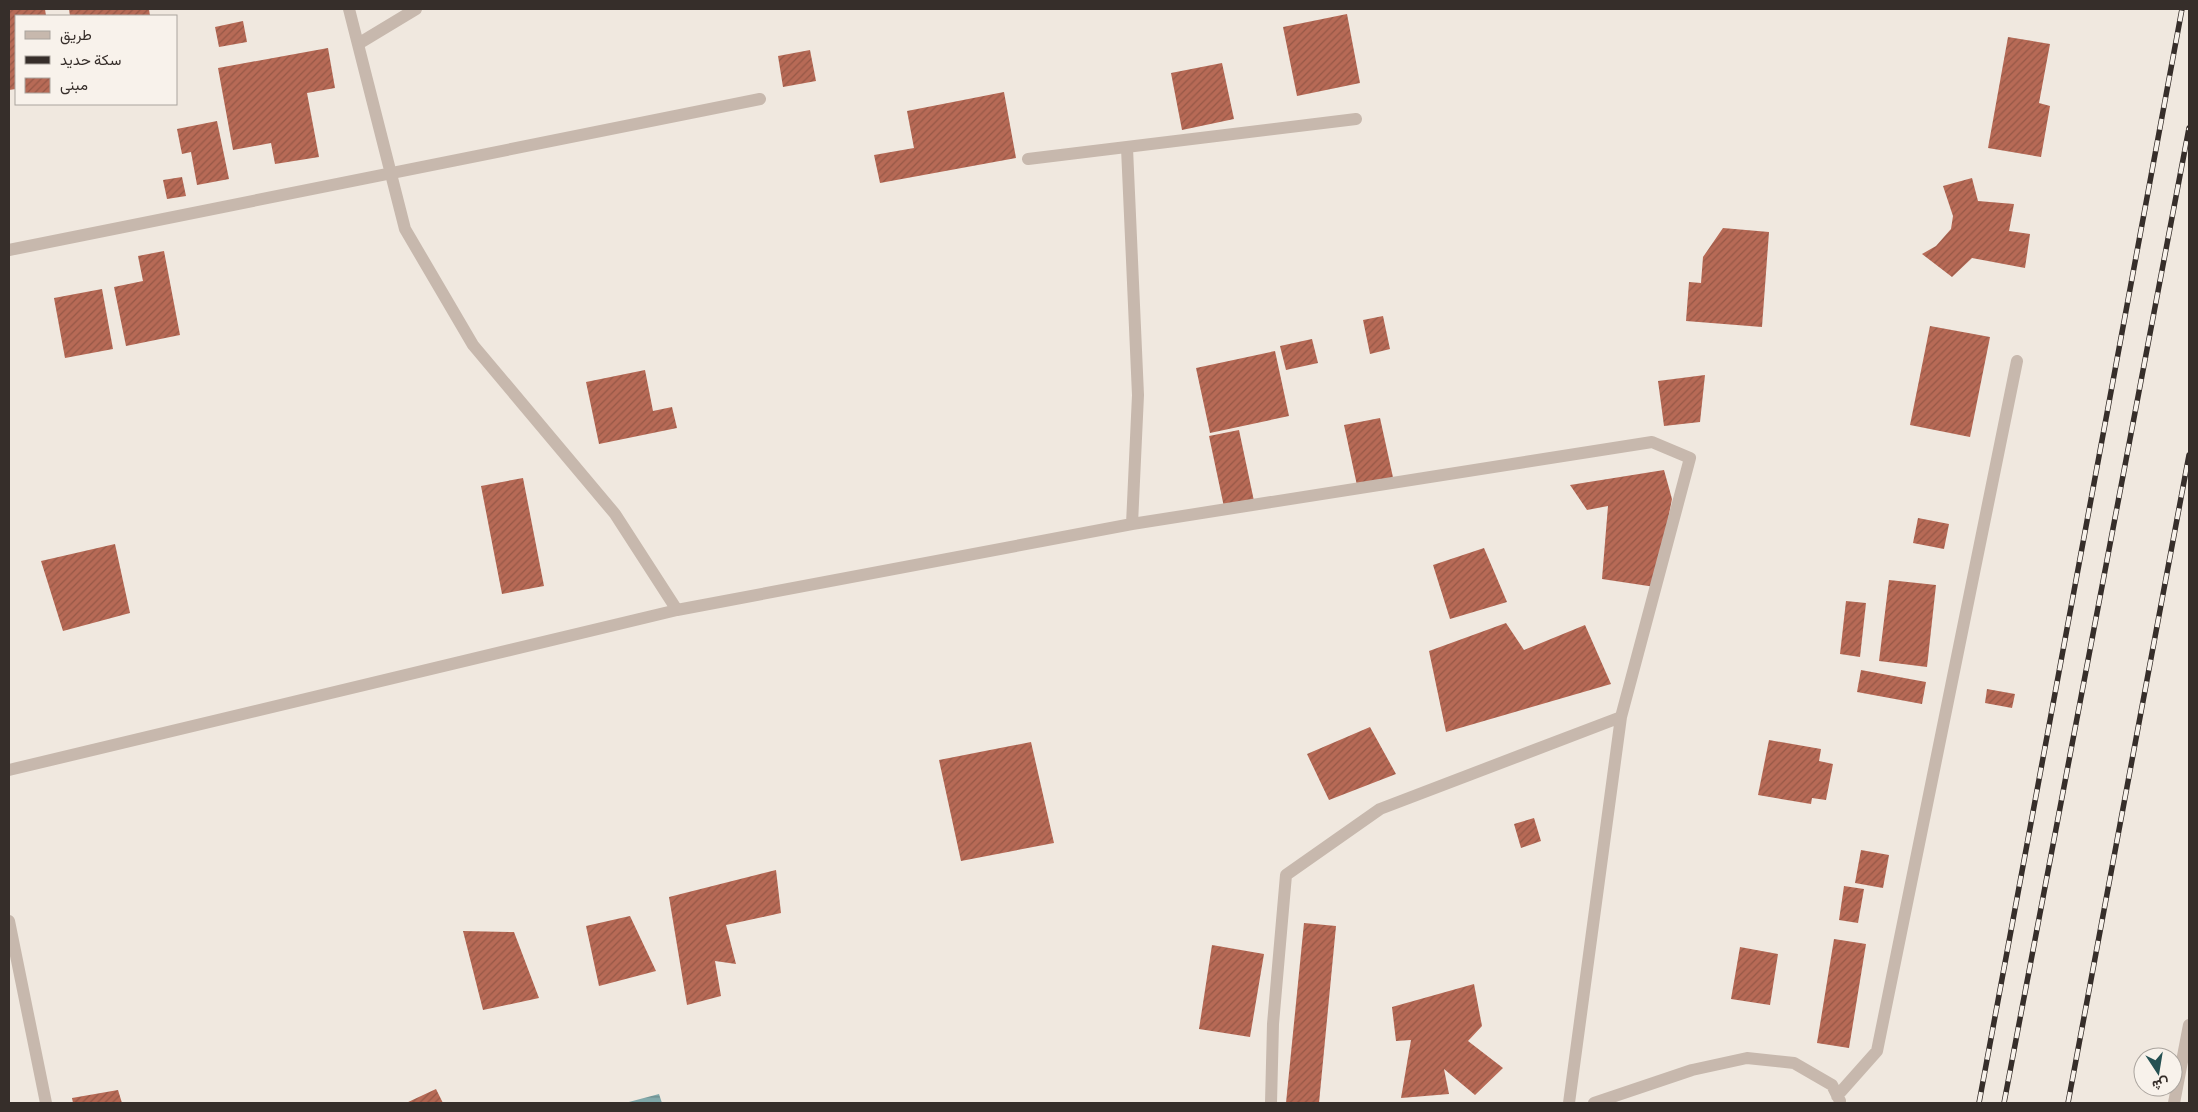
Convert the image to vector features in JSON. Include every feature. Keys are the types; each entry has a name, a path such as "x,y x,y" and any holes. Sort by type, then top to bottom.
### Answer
{"street":[{"path":"348,9 405,229 473,345 615,514 677,610"},
{"path":"358,44 416,9"},
{"path":"9,250 760,99"},
{"path":"1028,159 1356,118"},
{"path":"1127,148 1138,396 1132,524"},
{"path":"1594,1103 1692,1070 1747,1058 1794,1063 1832,1085 1839,1100 1877,1051 2017,361"},
{"path":"9,770 677,610 1132,524 1652,442 1690,458 1621,717 1569,1103"},
{"path":"1271,1103 1274,1024 1286,875 1380,809 1621,717"},
{"path":"9,921 46,1103"},
{"path":"2174,1103 2189,1025"}],"water":[{"path":"659,1094 662,1103 625,1103"}],"building":[{"path":"9,9 45,9 46,15 15,15 15,89 9,90"},
{"path":"69,9 149,9 150,15 70,15"},
{"path":"1347,14 1360,83 1297,96 1283,27"},
{"path":"243,21 247,42 219,47 215,27"},
{"path":"2008,37 2050,44 2039,103 2050,106 2041,157 1988,148"},
{"path":"328,48 335,88 307,93 319,157 275,164 271,143 233,150 218,68"},
{"path":"810,50 816,81 783,87 778,56"},
{"path":"1222,63 1234,119 1182,130 1171,73"},
{"path":"1004,92 1016,158 880,183 874,155 914,148 907,111"},
{"path":"217,121 229,179 197,185 191,152 182,154 177,129"},
{"path":"182,177 186,196 167,199 163,180"},
{"path":"1972,178 1978,201 2014,204 2009,231 2030,234 2025,268 1972,258 1952,277 1922,254 1936,246 1951,229 1953,216 1943,186"},
{"path":"1723,228 1769,232 1762,327 1686,321 1689,282 1701,283 1703,257"},
{"path":"164,251 180,335 126,346 114,287 143,281 138,256"},
{"path":"102,289 113,349 65,358 54,298"},
{"path":"1383,316 1390,349 1370,354 1363,320"},
{"path":"1930,326 1990,337 1970,437 1910,425"},
{"path":"1312,339 1318,363 1286,370 1280,346"},
{"path":"1275,351 1289,416 1210,433 1196,368"},
{"path":"645,370 653,411 672,407 677,428 599,444 586,382"},
{"path":"1705,375 1700,422 1664,426 1658,381"},
{"path":"1380,418 1394,482 1358,490 1344,425"},
{"path":"1239,430 1254,501 1224,507 1209,436"},
{"path":"1664,470 1672,499 1655,587 1602,579 1608,506 1587,510 1570,485"},
{"path":"523,478 544,586 502,594 481,486"},
{"path":"1918,518 1949,524 1944,549 1913,543"},
{"path":"115,544 130,613 63,631 41,561"},
{"path":"1484,548 1507,602 1450,619 1433,565"},
{"path":"1889,580 1936,585 1927,667 1879,661"},
{"path":"1846,601 1866,603 1860,657 1840,654"},
{"path":"1506,623 1524,650 1585,625 1611,684 1446,732 1429,651"},
{"path":"1861,670 1926,682 1922,704 1857,692"},
{"path":"1987,689 2015,694 2012,708 1985,703"},
{"path":"1370,727 1396,774 1329,800 1307,754"},
{"path":"1769,740 1821,749 1819,761 1833,764 1826,800 1812,798 1811,804 1758,795"},
{"path":"1031,742 1054,843 961,861 939,760"},
{"path":"1534,818 1541,841 1521,848 1514,824"},
{"path":"1861,850 1889,855 1883,888 1855,883"},
{"path":"776,870 781,913 726,925 736,964 715,961 721,996 687,1005 669,897"},
{"path":"1844,886 1864,889 1858,923 1839,920"},
{"path":"630,916 656,971 599,986 586,926"},
{"path":"1304,923 1336,926 1319,1103 1286,1103"},
{"path":"463,931 514,932 539,998 483,1010"},
{"path":"1834,939 1866,944 1849,1048 1817,1043"},
{"path":"1212,945 1264,954 1250,1037 1199,1029"},
{"path":"1740,947 1778,954 1770,1005 1731,999"},
{"path":"1474,984 1482,1026 1468,1041 1503,1068 1475,1095 1444,1069 1449,1094 1401,1098 1411,1040 1396,1041 1392,1007"},
{"path":"436,1089 443,1103 406,1103"},
{"path":"118,1090 122,1103 73,1103 72,1098"}],"railway":[{"path":"1979,1103 2182,9"},
{"path":"2004,1103 2189,128"},
{"path":"2068,1103 2189,455"}]}
